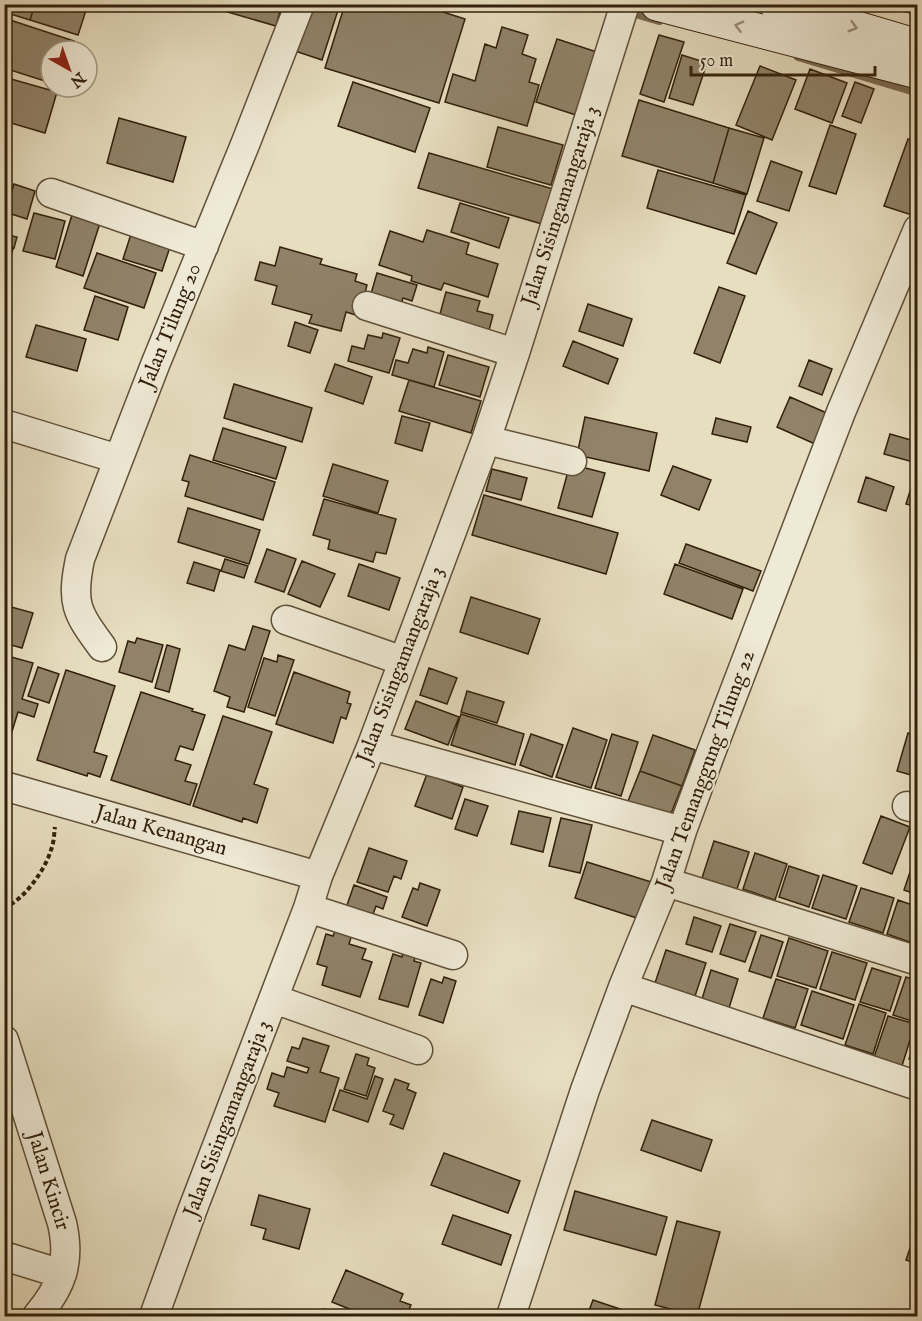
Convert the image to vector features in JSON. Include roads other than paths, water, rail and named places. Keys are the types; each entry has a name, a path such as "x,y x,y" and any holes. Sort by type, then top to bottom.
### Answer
{"street":[{"name":"Jalan Tilung 20","path":"102,647 86,626 77,606 76,580 80,560 155,365 300,4"},
{"name":"Jalan Sisingamangaraja 3","path":"154,1317 318,876 372,745 486,440 625,4"},
{"path":"657,4 918,72"},
{"path":"776,4 918,45"},
{"path":"51,193 204,246"},
{"name":"Jalan Temanggung Tilung 22","path":"511,1317 585,1090 623,987 666,882 718,732 841,412 918,229"},
{"path":"367,306 515,353"},
{"path":"4,424 118,459"},
{"path":"486,440 572,461"},
{"path":"286,620 403,661"},
{"path":"372,745 682,831"},
{"name":"Jalan Kenangan","path":"4,786 318,876"},
{"path":"666,882 918,962"},
{"path":"308,908 453,955"},
{"path":"623,987 918,1086"},
{"path":"274,999 418,1050"},
{"name":"Jalan Kincir","path":"4,1040 62,1223 66,1245 66,1260 62,1274 54,1293 37,1317"},
{"path":"4,1256 62,1274"}],"waterway":[{"path":"601,4 659,21"},
{"path":"890,4 918,12"},
{"path":"798,57 918,93"}]}
